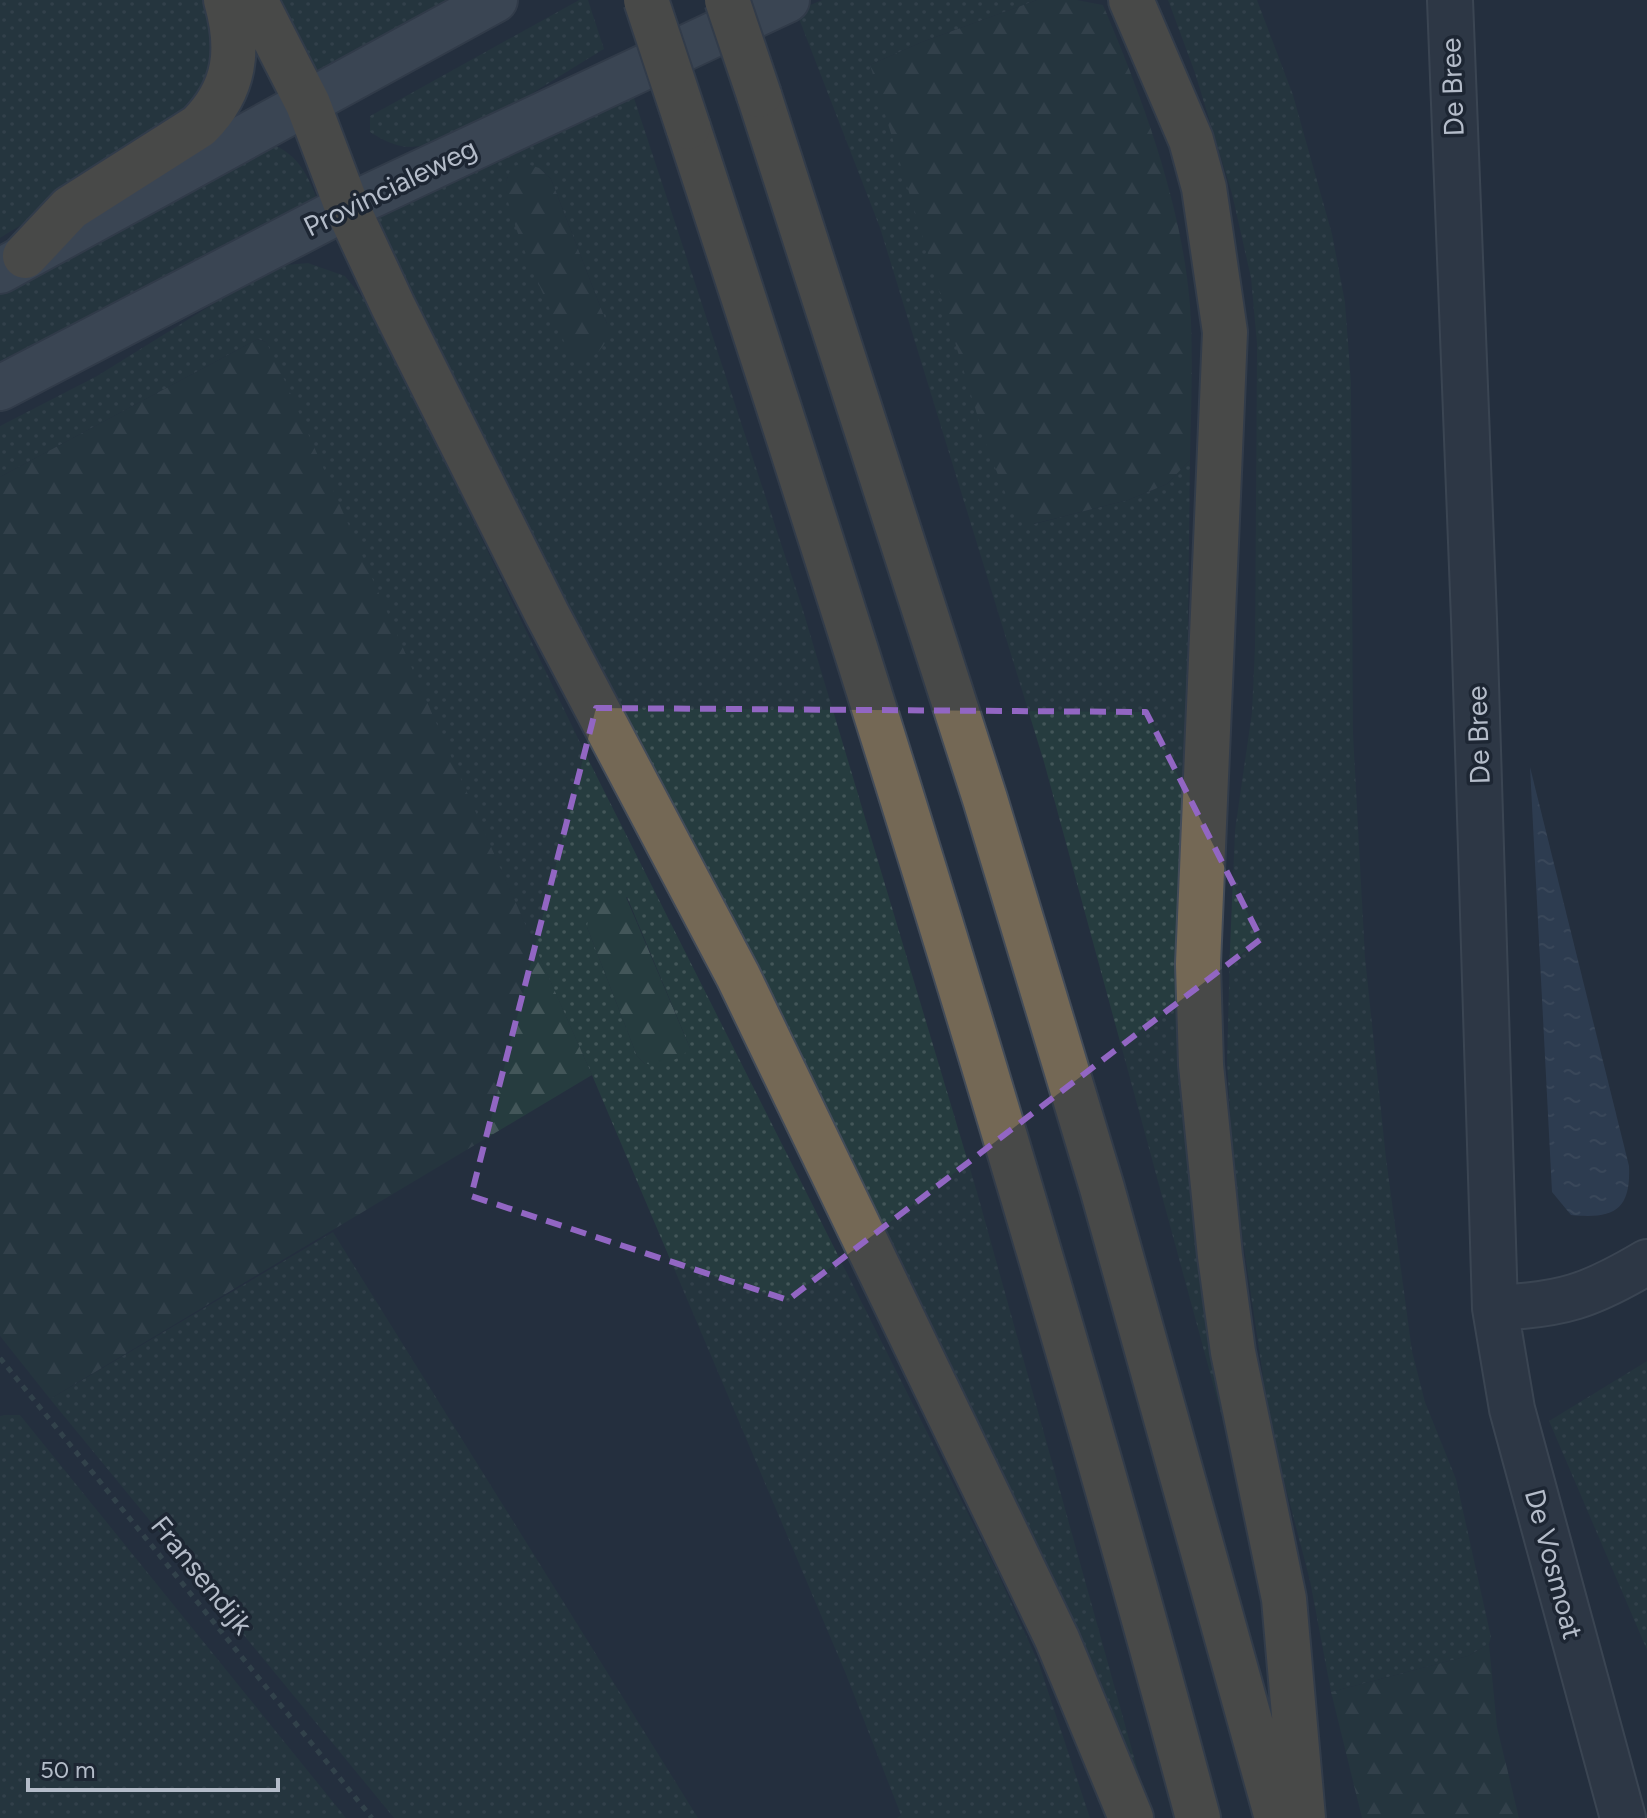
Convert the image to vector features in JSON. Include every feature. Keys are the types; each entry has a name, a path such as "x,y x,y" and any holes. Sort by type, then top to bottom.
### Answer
{"highway":[{"path":"12,264 70,208 199,126 211,114 228,85 234,67 236,46 226,0"},
{"path":"255,0 308,104 347,207 547,614 738,976 1050,1624 1131,1818"},
{"path":"646,0 830,563 1001,1120 1198,1818"},
{"path":"727,0 971,755 1075,1098 1277,1818"},
{"path":"1132,1 1191,140 1204,188 1225,332 1198,964 1201,1065 1233,1352 1284,1599 1303,1818"}],"main road":[{"path":"12,264 495,0"},
{"name":"Provincialeweg","path":"0,388 347,207 787,0"}],"street":[{"name":"De Bree","path":"1450,0 1474,619 1495,1308"},
{"path":"1495,1308 1573,1300 1605,1287 1647,1262"},
{"name":"De Vosmoat","path":"1495,1308 1512,1409 1623,1818"}],"path":[{"name":"Fransendijk","path":"0,1358 372,1818"}],"highlighted area":[{"path":"596,708 1146,712 1261,939 788,1300 471,1196"}],"green space":[{"path":"0,0 210,0 220,52 203,104 153,144 0,238"},
{"path":"279,0 472,0 318,81"},
{"path":"579,0 588,0 604,49 481,122 431,144 400,146 370,132 370,116"},
{"path":"822,0 1037,0 922,42 870,65 1034,524 1128,500 1167,484 1190,460 1186,793 1250,1520 1044,762 880,228 796,11"},
{"path":"1037,0 1077,0 1103,5 1148,119 1172,200 1187,280 1192,373 1190,460 1167,484 1128,500 1033,524 1011,507 988,450 870,65 922,42"},
{"path":"1168,0 1257,0 1293,95 1332,234 1345,302 1351,383 1353,733 1365,957 1386,1158 1412,1351 1425,1402 1456,1479 1491,1637 1489,1644 1468,1656 1331,1692 1310,1581 1271,1431 1234,1180 1227,1061 1235,830 1252,712 1255,646 1257,344 1251,278 1232,194 1195,73"},
{"path":"630,86 802,607 977,1192 1151,1818 363,218","holes":["539,168 551,179 607,324 514,218 506,190 507,177"]},
{"path":"274,145 289,154 305,172 316,196 309,206 0,361 0,289"},
{"path":"524,163 539,168 551,179 607,324 604,344 589,360 577,359 567,348 516,227 506,184 512,167"},
{"path":"308,263 345,276 370,307 588,759 995,1567 1039,1664 1090,1818 897,1818 901,1815 845,1672 592,1075 266,342 258,339 0,477 0,426 97,376 274,266","holes":["627,897 690,1048 645,1064 637,1056 587,927"]},
{"path":"258,339 266,342 276,361 592,1075 50,1399 0,1336 0,477"},
{"path":"620,894 626,897 690,1048 670,1061 645,1064 637,1056 587,927 589,913 611,896"},
{"path":"333,1232 698,1818 394,1818 50,1399"},
{"path":"1647,1361 1647,1650 1549,1421"},
{"path":"20,1415 346,1818 0,1818 0,1416"},
{"path":"1489,1644 1497,1727 1519,1818 1362,1818 1331,1692 1468,1656"}],"water":[{"path":"1530,767 1629,1166 1627,1193 1623,1202 1616,1209 1598,1215 1571,1215 1552,1192"}]}
